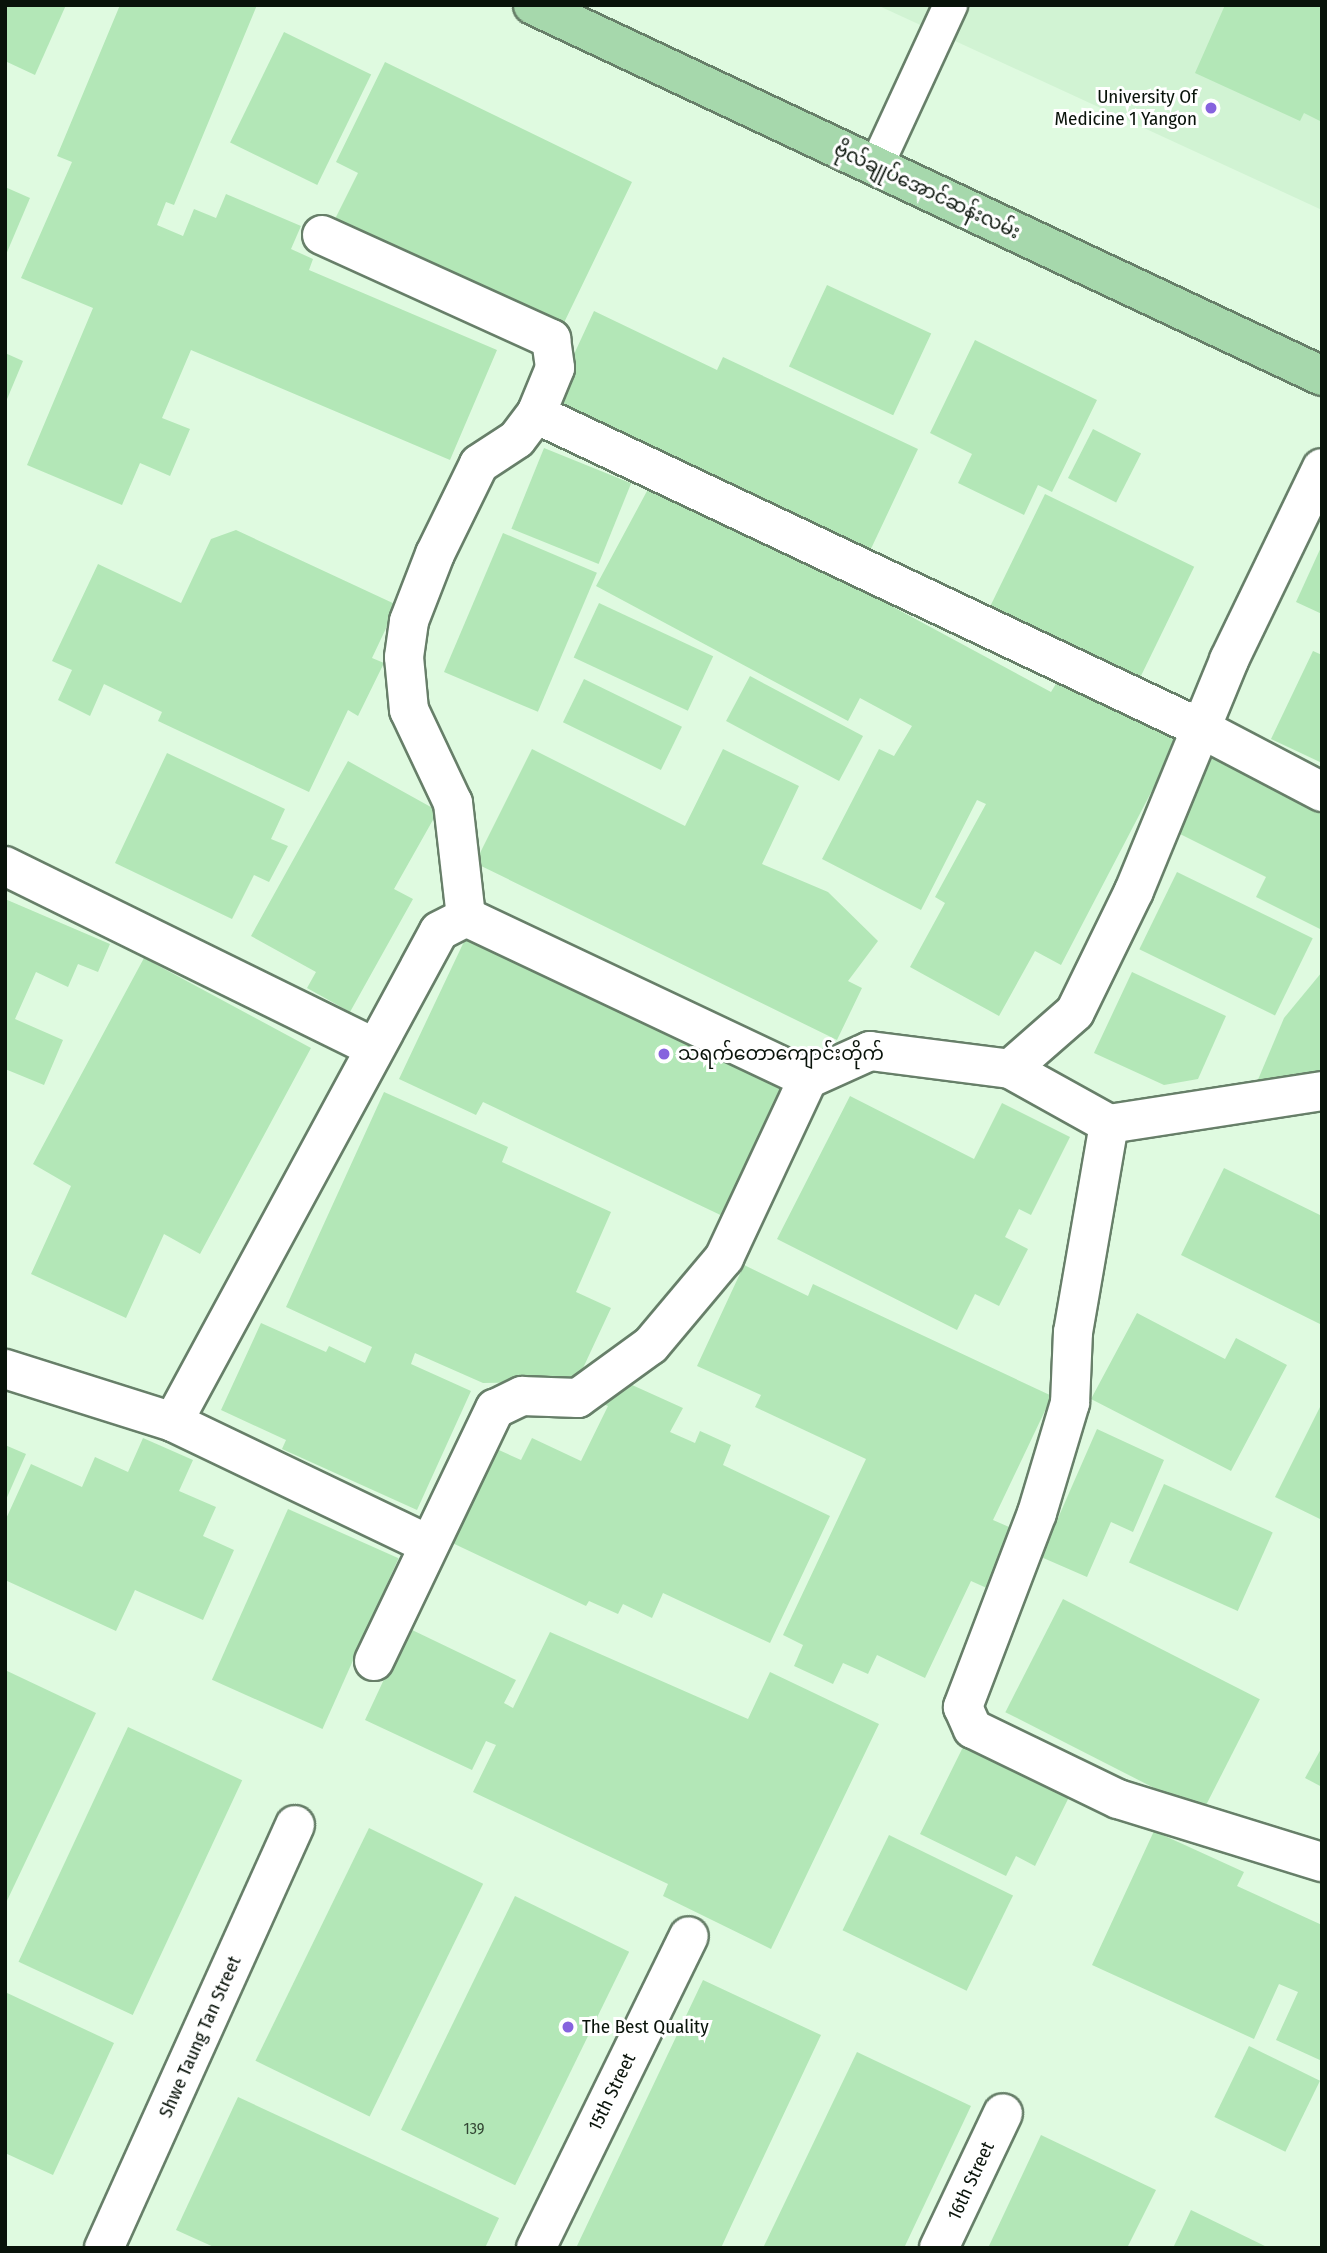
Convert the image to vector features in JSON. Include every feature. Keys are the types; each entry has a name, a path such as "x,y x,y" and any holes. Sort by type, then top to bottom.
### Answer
{"main road":[{"name":"ဗိုလ်ချုပ်အောင်ဆန်းလမ်း","path":"533,5 1322,376"}],"street":[{"path":"322,235 551,340 555,369 536,414 517,439 479,464 435,554 409,621 404,657 409,710 453,803 466,917"},
{"path":"536,414 1200,728 1322,792"},
{"path":"1010,1069 1075,1013 1134,891 1200,728 1322,468"},
{"path":"5,866 373,1047"},
{"path":"173,1422 373,1047 439,931 466,917 503,930 808,1079"},
{"path":"374,1661 495,1409 522,1396 578,1398 651,1345 724,1258 808,1079 870,1051 1010,1069 1109,1124 1322,1091"},
{"path":"1109,1124 1073,1332 1070,1403 1037,1513 963,1707 973,1729 1118,1799 1322,1862"},
{"path":"5,1369 173,1422 428,1544"},
{"name":"Shwe Taung Tan Street","path":"104,2248 295,1825"},
{"name":"15th Street","path":"536,2248 689,1936"},
{"name":"16th Street","path":"939,2248 1003,2113"}],"lane":[{"path":"875,167 950,5"}],"shaded area":[{"name":"University Of Medicine 1 Yangon","path":"877,5 1322,5 1322,210"}],"building":[{"path":"5,5 66,5 35,75 5,61"},
{"path":"120,5 257,5 174,205 166,202 157,225 183,236 194,209 216,218 226,194 301,226 291,249 313,259 309,270 497,350 450,460 191,350 162,418 190,429 170,476 140,463 122,505 27,465 93,308 21,278 72,162 57,156"},
{"path":"1225,5 1322,5 1322,122 1304,113 1300,121 1195,73"},
{"path":"284,32 371,75 317,185 230,143"},
{"path":"385,62 632,182 560,331 334,221 358,173 336,162"},
{"path":"5,187 30,198 5,257"},
{"path":"827,285 931,334 893,415 789,367"},
{"path":"594,311 717,370 723,357 918,449 869,553 551,404"},
{"path":"975,340 1097,400 1052,492 1038,485 1024,515 958,483 972,454 930,433"},
{"path":"5,353 23,361 5,404"},
{"path":"1093,429 1141,454 1116,503 1068,478"},
{"path":"544,448 631,483 599,564 511,529"},
{"path":"654,478 1051,692 1063,672 1182,733 1061,965 1035,951 999,1016 910,967 945,903 935,897 986,804 977,800 921,910 822,859 879,749 894,756 912,726 860,698 848,721 596,586"},
{"path":"1045,494 1194,567 1139,680 990,607"},
{"path":"236,530 397,605 372,658 384,663 358,716 348,710 309,792 158,721 162,712 104,684 90,716 58,700 72,670 52,661 98,564 181,603 211,539"},
{"path":"503,533 597,573 538,712 444,672"},
{"path":"1322,545 1322,614 1296,602"},
{"path":"599,603 713,656 688,711 574,657"},
{"path":"1313,651 1322,655 1322,763 1271,739"},
{"path":"750,676 863,736 839,781 726,721"},
{"path":"584,679 682,727 661,770 563,722"},
{"path":"532,749 685,826 723,749 799,786 762,864 828,892 878,941 848,981 862,988 837,1040 475,863"},
{"path":"1213,752 1322,805 1322,930 1256,897 1266,877 1174,831"},
{"path":"167,753 285,809 271,839 288,846 269,882 254,875 232,919 115,863"},
{"path":"348,761 438,811 394,889 413,899 350,1012 307,988 316,972 251,936"},
{"path":"1177,872 1313,938 1275,1015 1139,949"},
{"path":"5,899 110,944 98,972 78,964 68,987 36,972 15,1019 63,1040 44,1085 5,1069"},
{"path":"469,931 795,1085 731,1220 483,1102 476,1115 399,1079"},
{"path":"144,958 311,1048 200,1254 164,1234 126,1318 31,1274 71,1186 33,1164"},
{"path":"1132,972 1226,1016 1198,1079 1164,1085 1094,1053"},
{"path":"1322,972 1322,1070 1257,1082 1284,1018"},
{"path":"384,1092 508,1147 502,1162 611,1212 576,1292 611,1308 577,1381 483,1383 415,1353 411,1364 471,1391 417,1510 282,1449 286,1440 221,1410 261,1323 326,1352 329,1346 365,1363 372,1347 286,1307"},
{"path":"850,1096 974,1159 1002,1103 1070,1137 1031,1215 1019,1209 1005,1237 1028,1249 999,1306 975,1294 957,1330 777,1239"},
{"path":"1224,1168 1322,1216 1322,1325 1181,1255"},
{"path":"744,1265 808,1296 813,1284 1052,1396 993,1520 1016,1530 989,1589 971,1581 925,1678 877,1655 868,1674 843,1663 833,1684 794,1666 803,1645 783,1635 866,1459 755,1407 761,1395 697,1366"},
{"path":"1137,1313 1225,1359 1236,1338 1287,1365 1231,1471 1091,1399"},
{"path":"621,1380 683,1408 670,1432 695,1443 700,1431 731,1445 723,1465 830,1516 770,1643 663,1593 652,1618 623,1604 618,1614 589,1601 586,1606 446,1540 490,1446 521,1460 532,1438 581,1461 608,1406 600,1403"},
{"path":"1322,1403 1322,1520 1275,1497"},
{"path":"1097,1429 1164,1460 1133,1532 1111,1522 1087,1577 1041,1557"},
{"path":"143,1438 193,1460 179,1491 216,1507 203,1536 234,1550 203,1620 135,1590 116,1631 5,1580 5,1521 31,1464 82,1487 95,1457 128,1472"},
{"path":"5,1445 26,1454 5,1502"},
{"path":"1164,1484 1273,1532 1238,1611 1129,1563"},
{"path":"288,1509 399,1558 322,1729 212,1680"},
{"path":"1063,1599 1260,1699 1202,1812 1005,1712"},
{"path":"408,1628 516,1680 504,1703 513,1708 550,1632 748,1719 770,1672 879,1724 771,1949 663,1896 668,1884 473,1792 496,1745 486,1741 472,1770 365,1720"},
{"path":"5,1670 96,1713 5,1905"},
{"path":"128,1727 242,1780 133,2015 19,1962"},
{"path":"964,1745 1069,1797 1035,1866 1016,1856 1006,1876 920,1834"},
{"path":"1322,1747 1322,1787 1305,1778"},
{"path":"369,1828 483,1884 370,2116 255,2061"},
{"path":"1154,1831 1244,1872 1237,1886 1322,1925 1322,2061 1276,2040 1298,1992 1279,1984 1254,2039 1092,1965"},
{"path":"889,1835 1013,1895 967,1991 843,1930"},
{"path":"515,1896 629,1952 515,2185 401,2130"},
{"path":"703,1980 821,2035 721,2248 576,2248"},
{"path":"5,1992 114,2043 53,2175 5,2153"},
{"path":"1249,2046 1320,2081 1285,2152 1214,2117"},
{"path":"857,2052 971,2106 904,2248 763,2248"},
{"path":"238,2097 499,2218 485,2248 216,2248 176,2230"},
{"path":"1041,2135 1156,2190 1127,2248 988,2248"},
{"path":"1191,2210 1269,2248 1173,2248"}],"place":[{"name":"University Of Medicine 1 Yangon","path":"1211,108"},
{"name":"သရက်တောကျောင်းတိုက်","path":"664,1054"},
{"name":"The Best Quality","path":"568,2027"}]}
